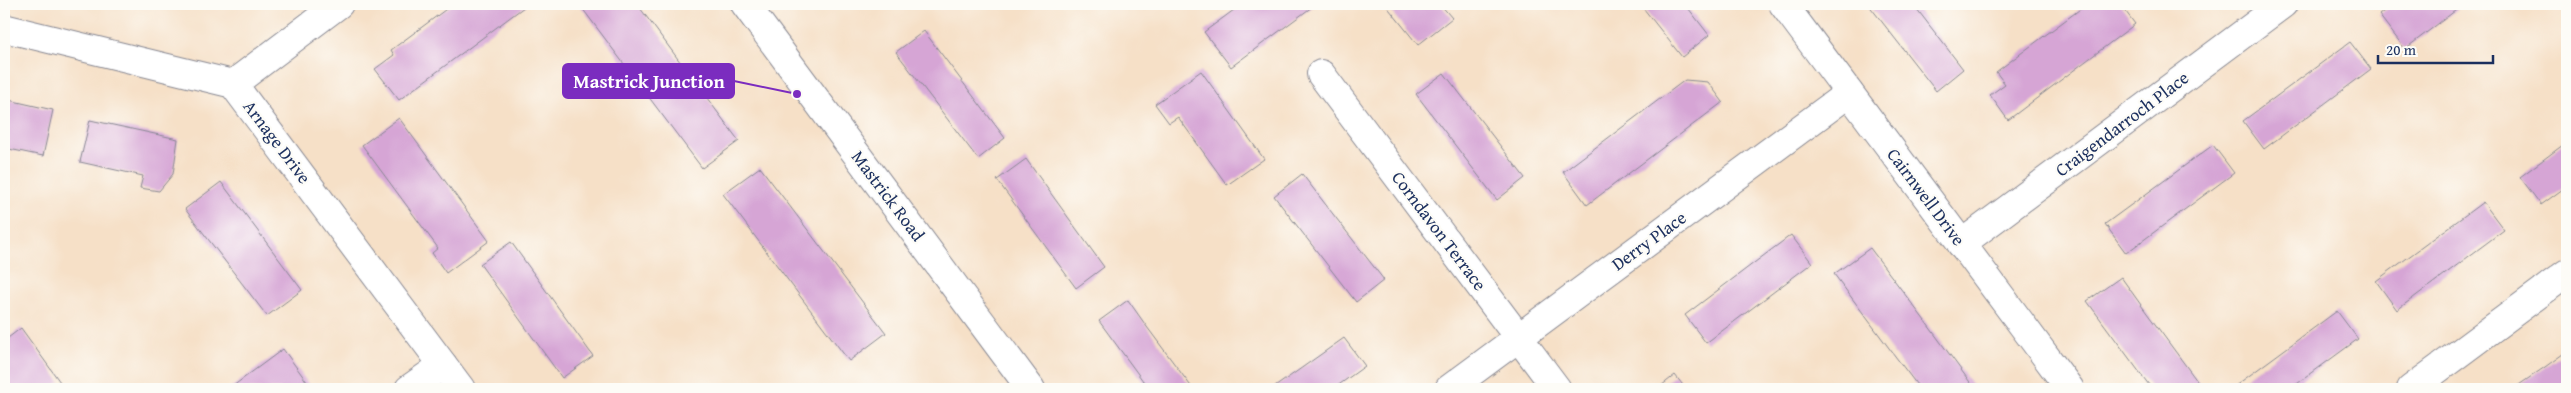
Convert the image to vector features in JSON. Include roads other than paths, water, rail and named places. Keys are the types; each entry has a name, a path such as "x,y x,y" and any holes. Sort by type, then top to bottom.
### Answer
{"street":[{"path":"233,84 339,4"},
{"name":"Mastrick Road","path":"745,4 1031,389"},
{"name":"Cairnwell Drive","path":"1783,4 2070,389"},
{"name":"Craigendarroch Place","path":"1961,244 2283,4"},
{"name":"Arnage Drive","path":"4,28 233,84 461,389"},
{"name":"Corndavon Terrace","path":"1321,74 1557,389"},
{"name":"Derry Place","path":"1449,389 1849,93"},
{"path":"2411,389 2567,273"},
{"path":"410,389 442,364"}],"place":[{"name":"Mastrick Junction","path":"797,94"}]}
